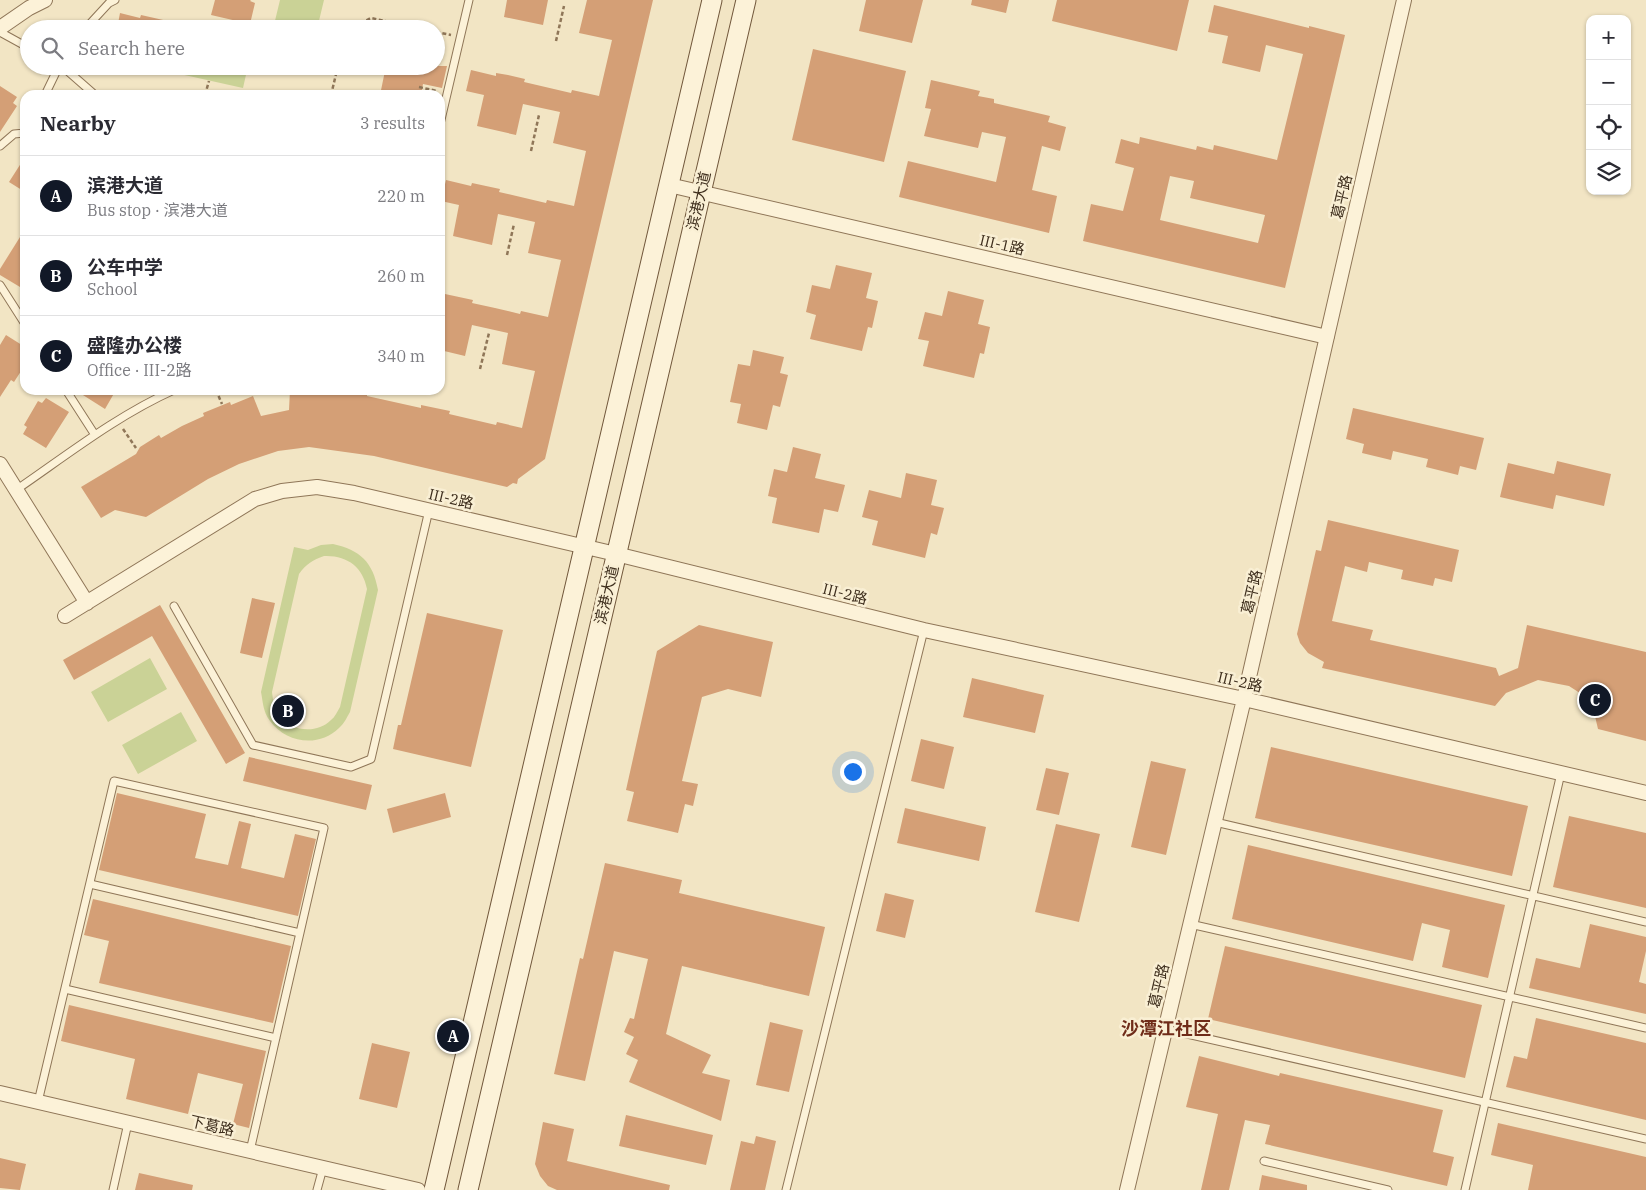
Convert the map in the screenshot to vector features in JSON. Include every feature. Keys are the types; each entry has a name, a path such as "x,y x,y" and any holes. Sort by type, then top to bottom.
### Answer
{"main road":[{"path":"434,1190 712,0"},
{"name":"滨港大道","path":"468,1190 746,0"}],"street":[{"path":"0,28 45,0"},
{"name":"葛平路","path":"1127,1190 1244,699 1404,0"},
{"name":"III-1路","path":"669,185 1327,337"},
{"path":"0,464 87,603"},
{"name":"III-2路","path":"65,616 255,498 317,487 354,493 584,546 924,630 1244,699 1646,793"},
{"name":"下葛路","path":"0,1093 418,1190"}],"lane":[{"path":"93,20 109,3 115,0"},
{"path":"445,102 468,0"},
{"path":"0,32 20,43"},
{"path":"48,90 56,75"},
{"path":"72,75 89,90"},
{"path":"0,146 14,134 20,133"},
{"path":"0,285 20,316"},
{"path":"69,395 95,435"},
{"path":"16,490 95,435 163,395"},
{"path":"174,606 253,745 351,767 371,759 429,510"},
{"path":"786,1190 924,630"},
{"path":"1465,1190 1561,773"},
{"path":"38,1102 114,781 324,828 250,1151"},
{"path":"1214,822 1646,922"},
{"path":"90,884 300,933"},
{"path":"1190,924 1646,1028"},
{"path":"65,989 276,1038"},
{"path":"1165,1029 1646,1140"},
{"path":"113,1190 128,1123"},
{"path":"1264,1161 1388,1190"},
{"path":"317,1190 323,1168"}],"path":[{"path":"556,41 564,6"},
{"path":"367,20 371,18 380,20"},
{"path":"445,34 460,37"},
{"path":"332,90 336,75"},
{"path":"207,90 209,81"},
{"path":"419,87 433,90"},
{"path":"531,151 539,114"},
{"path":"507,255 514,224"},
{"path":"480,369 489,333"},
{"path":"218,395 222,404"},
{"path":"119,421 136,448"}],"green space":[{"path":"280,0 324,0 319,20 275,20"},
{"path":"184,75 246,75 243,88"},
{"path":"333,544 358,554 373,572 378,590 350,712 342,725 331,734 313,740 303,740 285,734 270,721 265,711 261,692 294,547 308,550 321,545","holes":["324,556 347,560 353,564 362,574 367,589 340,707 334,717 325,725 311,729 296,728 279,715 273,701 272,692 299,574 313,561"]},
{"path":"150,658 167,689 108,722 91,692"},
{"path":"181,712 197,741 138,774 122,745"}],"building":[{"path":"215,0 251,0 255,3 251,20 233,20 211,15"},
{"path":"507,0 548,0 543,25 504,17"},
{"path":"587,0 653,0 545,459 518,479 517,484 513,483 507,487 374,456 309,447 278,451 239,464 208,479 146,517 115,510 101,518 81,487 136,454 140,447 159,435 161,438 204,416 203,413 230,402 231,405 253,396 261,416 289,410 290,395 367,395 421,408 421,405 450,411 449,414 496,425 497,422 522,428 535,371 502,364 508,333 472,325 465,356 445,351 445,294 473,300 472,303 520,314 521,311 548,317 561,260 528,253 535,222 498,214 492,245 453,236 459,205 445,202 445,184 446,180 471,186 472,183 500,189 499,192 546,203 547,200 574,206 586,151 553,143 560,112 523,104 516,135 477,126 484,95 466,91 471,70 496,76 496,73 508,75 525,79 524,82 571,93 572,90 599,96 612,40 579,33"},
{"path":"866,0 923,0 912,43 859,31"},
{"path":"972,0 1009,0 1006,13 971,5"},
{"path":"1057,0 1189,0 1177,51 1052,21"},
{"path":"1214,5 1345,35 1285,288 1083,241 1091,204 1123,211 1134,168 1115,163 1121,139 1139,144 1140,137 1196,150 1197,146 1213,150 1214,145 1277,160 1303,54 1266,45 1260,72 1222,63 1228,36 1208,32","holes":["1170,176 1194,181 1190,198 1265,215 1258,243 1160,220"]},
{"path":"120,13 140,18 141,15 163,20 119,20"},
{"path":"813,49 906,71 884,162 792,140"},
{"path":"384,75 445,75 442,88 423,84 422,90 381,90"},
{"path":"931,80 980,91 978,96 994,99 994,103 1050,116 1048,122 1066,127 1060,151 1042,146 1032,190 1057,196 1049,233 899,197 908,161 996,182 1006,137 982,132 978,148 924,136 931,109 925,108"},
{"path":"0,86 17,97 13,103 17,106 0,132"},
{"path":"20,165 20,189 9,182"},
{"path":"20,237 20,287 0,275 0,269"},
{"path":"836,265 872,273 866,298 878,301 872,328 868,327 862,351 810,339 816,315 806,312 812,285 830,289"},
{"path":"948,291 984,300 978,324 990,327 984,354 980,353 974,378 923,366 929,341 918,339 925,312 942,316"},
{"path":"6,335 20,344 20,373 14,382 11,380 0,397 0,345"},
{"path":"753,350 784,357 780,373 788,375 780,407 773,405 767,430 737,423 741,404 730,402 738,364 750,366"},
{"path":"83,395 113,395 105,409"},
{"path":"46,398 69,412 46,448 23,434 27,427 24,425 38,401 42,403"},
{"path":"1353,408 1484,438 1476,470 1460,466 1458,475 1426,467 1428,459 1393,451 1391,460 1362,453 1364,444 1346,439"},
{"path":"793,447 821,454 815,478 845,485 838,512 824,509 819,533 772,523 777,498 768,496 774,469 787,472"},
{"path":"1557,461 1611,474 1604,506 1556,495 1553,509 1500,497 1508,463 1554,474"},
{"path":"906,473 937,480 931,505 944,508 937,535 931,533 925,558 872,545 878,521 862,517 869,490 901,498"},
{"path":"1328,520 1459,550 1452,582 1435,578 1433,586 1401,579 1403,570 1369,562 1367,572 1345,566 1332,621 1373,630 1370,640 1496,668 1499,676 1518,668 1527,625 1646,652 1646,741 1598,729 1594,712 1583,695 1569,686 1538,680 1506,693 1495,706 1322,668 1324,662 1308,653 1300,643 1297,634 1316,550 1321,551"},
{"path":"252,598 275,603 262,658 240,653"},
{"path":"160,605 245,753 226,764 152,636 74,680 63,660"},
{"path":"427,613 503,630 471,767 393,749 398,725 401,725"},
{"path":"699,625 773,642 761,697 728,689 702,697 682,781 698,784 693,806 685,804 678,833 627,821 634,792 626,790 657,651"},
{"path":"972,678 1044,695 1035,733 963,717"},
{"path":"921,739 954,747 944,789 911,781"},
{"path":"1271,747 1528,806 1512,876 1255,818"},
{"path":"249,757 372,785 366,810 243,781"},
{"path":"1151,761 1186,769 1166,855 1131,847"},
{"path":"1046,768 1069,773 1059,815 1036,810"},
{"path":"117,793 206,814 195,858 228,865 239,821 251,824 241,868 284,878 295,834 316,839 298,916 99,870"},
{"path":"445,793 451,817 393,833 387,809"},
{"path":"905,808 986,827 979,861 897,843"},
{"path":"1569,816 1646,833 1646,908 1553,887"},
{"path":"1056,824 1100,834 1079,922 1035,912"},
{"path":"1248,845 1505,905 1488,978 1442,967 1450,930 1422,923 1413,961 1232,919"},
{"path":"605,863 682,880 679,893 825,927 809,996 682,966 666,1034 711,1055 702,1073 730,1080 721,1121 629,1082 638,1060 626,1054 634,1037 624,1032 630,1018 634,1019 648,959 614,951 585,1081 554,1074 580,958 583,959"},
{"path":"885,893 914,900 905,938 876,931"},
{"path":"93,899 291,946 273,1023 99,983 109,941 84,935"},
{"path":"1590,924 1646,937 1646,951 1639,982 1646,984 1646,1014 1529,988 1536,958 1580,968"},
{"path":"1225,946 1482,1005 1465,1078 1208,1019"},
{"path":"69,1005 266,1051 249,1128 233,1124 243,1084 198,1073 188,1114 126,1099 135,1059 61,1041"},
{"path":"1536,1018 1646,1043 1646,1120 1506,1087 1514,1056 1527,1059"},
{"path":"770,1022 803,1030 789,1092 756,1085"},
{"path":"372,1043 410,1052 397,1108 359,1099"},
{"path":"1199,1056 1279,1076 1280,1073 1443,1110 1433,1152 1454,1157 1447,1186 1265,1144 1270,1125 1245,1120 1229,1190 1201,1190 1218,1114 1186,1107"},
{"path":"626,1115 713,1135 706,1165 619,1146"},
{"path":"543,1122 574,1129 567,1161 670,1185 669,1190 557,1190 548,1186 540,1176 535,1164"},
{"path":"1498,1123 1646,1157 1646,1190 1528,1190 1533,1165 1491,1155"},
{"path":"756,1136 776,1141 765,1190 730,1190 741,1141 754,1144"},
{"path":"0,1158 26,1164 20,1190 0,1188"},
{"path":"139,1173 193,1185 192,1190 135,1190"},
{"path":"1262,1175 1307,1185 1307,1190 1259,1190"}],"place":[{"name":"盛隆办公楼","path":"1595,700"},
{"name":"公车中学","path":"288,711"},
{"name":"滨港大道","path":"453,1036"}],"district":[{"name":"沙潭江社区","path":"1166,1029"}]}
